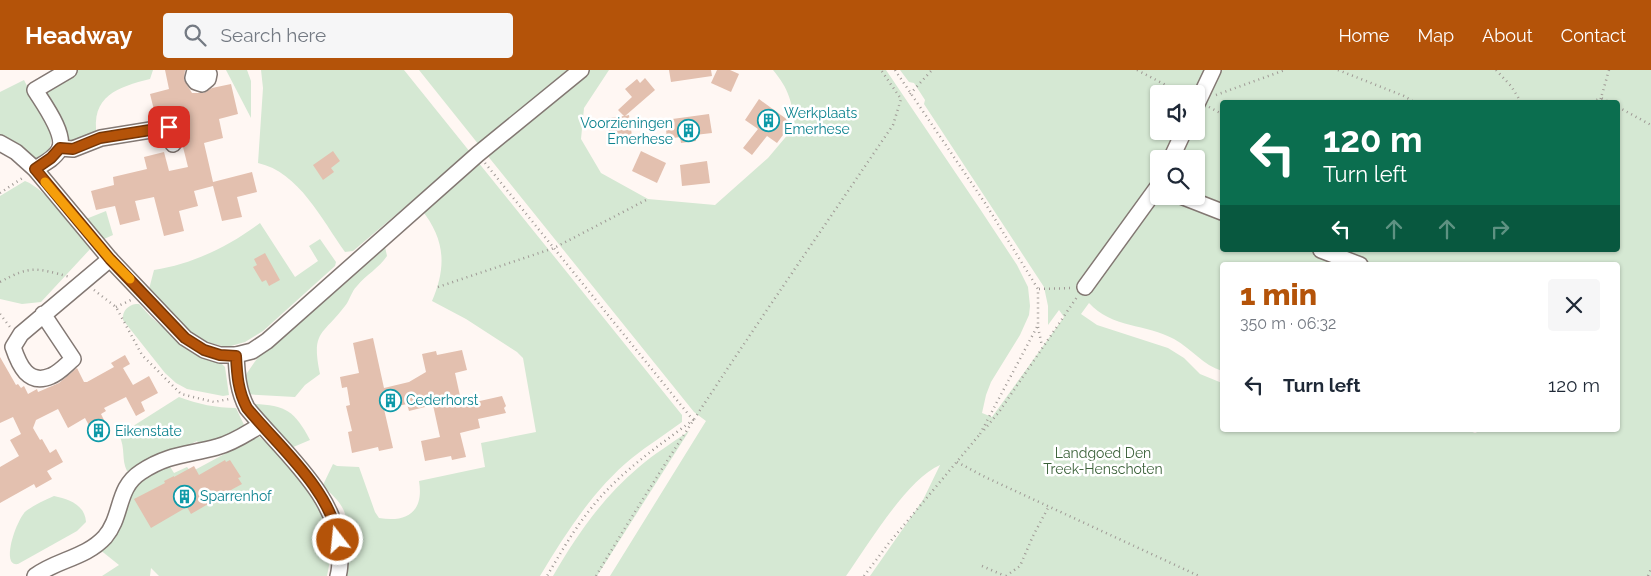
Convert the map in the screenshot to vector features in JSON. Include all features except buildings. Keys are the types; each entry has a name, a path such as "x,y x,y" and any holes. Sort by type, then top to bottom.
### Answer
{"street":[{"path":"35,169 51,158 60,148 60,138 58,130 35,90 69,70"},
{"path":"195,70 193,78 196,82 202,84 208,79 209,74 207,70"},
{"path":"0,143 16,152 35,169 110,259 185,338 204,350 220,355 236,356 252,351 267,341 478,154 581,70"},
{"path":"1205,87 1213,70"},
{"path":"60,148 73,149 100,138 169,127 173,144"},
{"path":"1085,287 1150,197"},
{"path":"1204,205 1220,211"},
{"path":"1326,252 1352,262"},
{"path":"43,314 82,280 110,259"},
{"path":"236,356 237,380 247,408 313,484 328,508 337,529 339,543 338,576"},
{"path":"35,576 80,555 98,544 112,526 125,488 139,474 165,458 218,447 240,438 261,424"}],"path":[{"path":"596,576 644,495 693,420 893,125 901,99 882,70"},
{"path":"895,70 985,203 1038,290 1038,325 1042,347"},
{"path":"910,94 932,70"},
{"path":"1137,70 1166,85"},
{"path":"1205,101 1285,70"},
{"path":"1338,70 1411,100"},
{"path":"1496,70 1511,86 1520,100"},
{"path":"1601,98 1609,70"},
{"path":"1596,100 1601,98"},
{"path":"1601,98 1605,100"},
{"path":"1620,108 1651,125"},
{"path":"478,154 693,420"},
{"path":"0,193 35,169"},
{"path":"438,287 554,248 648,199"},
{"path":"0,282 28,269 43,270 82,280 116,307 142,355 182,394 214,402 242,397"},
{"path":"1038,290 1085,287"},
{"path":"864,576 889,542 999,412 1085,287"},
{"path":"980,434 1038,325"},
{"path":"547,576 589,510 617,480 648,453 693,420"},
{"path":"957,462 1199,576"},
{"path":"982,566 1006,576 1020,566 1049,506"},
{"path":"1648,576 1651,569"}],"green space":[{"path":"75,70 153,70 150,79 117,90 102,102 96,122 97,136 69,143 65,130 41,92"},
{"path":"226,70 247,70 251,81 251,118"},
{"path":"261,70 404,70 470,152 353,251 345,252 318,212 297,187 286,176 273,168 258,163 263,88"},
{"path":"419,70 567,70 479,145"},
{"name":"Landgoed Den Treek-Henschoten","path":"588,70 609,70 584,108 581,139 601,173 648,199 715,205 768,158 795,126 789,96 783,83 773,70 886,70 1017,265 1028,287 1029,315 1020,335 991,382 986,395 982,413 992,417 1064,317 1059,310 1048,325 1048,306 1044,287 924,104 925,100 914,83 909,82 900,70 1651,70 1651,576 870,576 923,500 940,465 914,484 902,498 846,576 610,576 706,421 694,412 487,155"},
{"path":"24,80 52,135 49,152 34,159 0,139 0,92"},
{"path":"478,162 682,415 682,422 632,458 605,484 570,528 540,576 347,576 345,573 348,559 348,544 345,514 339,502 323,485 333,464 337,466 359,467 375,512 379,518 398,519 412,513 416,507 419,500 419,481 485,467 481,443 536,432 523,358 517,352 466,319 432,301 440,276 441,253 435,231 421,209"},
{"path":"25,181 42,192 92,247 41,302 22,304 0,299 0,196"},
{"path":"106,211 113,235 104,239 86,219"},
{"path":"260,223 295,277 318,261 309,246 320,239 336,262 335,266 263,331 245,342 231,346 222,346 200,340 189,333 148,293 154,270 197,259 236,239"},
{"path":"384,242 387,256 355,288 345,306 325,329 318,341 320,374 305,385 295,397 243,394 242,385 247,373 263,350"},
{"path":"139,304 178,340 220,362 225,367 229,395 223,396 187,389 176,383 165,373 123,320 123,314 126,309"},
{"path":"179,397 207,405 236,408 246,429 203,451 197,441 137,471 132,473 127,471 119,435"},
{"path":"251,404 272,406 287,411 299,422 310,440 291,448"},
{"path":"689,431 597,576 553,576 591,518 614,491 645,462"},
{"path":"258,436 271,446 316,498 332,534 332,550 327,576 159,576 151,568 150,576 102,576 119,565 99,549 124,503 140,480 169,465 174,473 187,467 191,472"},
{"path":"54,496 70,501 79,507 83,511 86,522 77,531 18,564 13,563 10,558 10,551 14,533 22,516 32,507"}],"slow traffic":[{"path":"45,182 110,259 130,279"}],"place":[{"name":"Werkplaats Emerhese","path":"768,121"},
{"name":"Voorzieningen Emerhese","path":"689,131"},
{"name":"Cederhorst","path":"390,400"},
{"name":"Eikenstate","path":"99,431"},
{"name":"Sparrenhof","path":"184,496"}],"route":[{"path":"169,127 100,138 73,149 60,148 57,153 35,169 110,259 185,338 204,350 220,355 236,356 237,380 247,408 313,484 328,508 337,529 338,540"}]}
